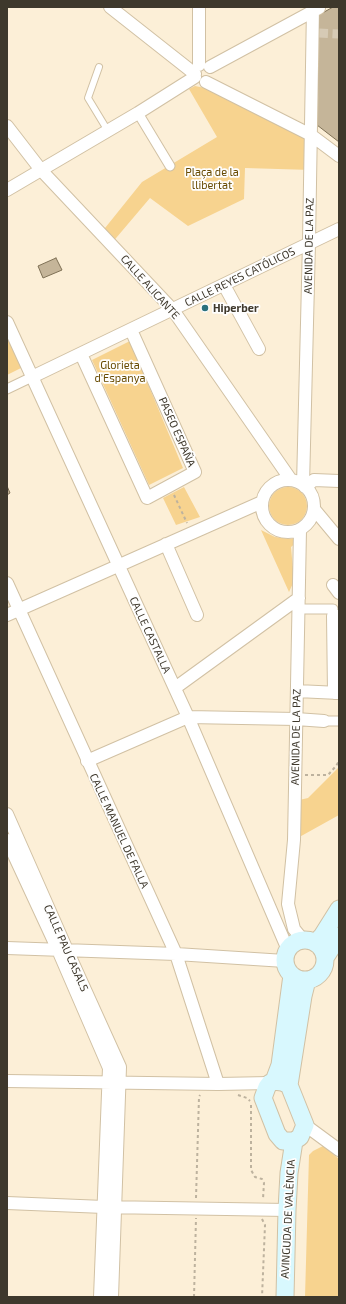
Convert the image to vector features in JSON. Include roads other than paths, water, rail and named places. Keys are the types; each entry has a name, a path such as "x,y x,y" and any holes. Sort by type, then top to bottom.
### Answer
{"main road":[{"path":"309,942 322,936 339,909"},
{"path":"325,958 339,936"},
{"path":"274,1087 305,1125 300,1137 286,1139 274,1087 280,1065 293,966 298,942 309,942 320,947 325,958 325,964 321,973 312,979 293,966"},
{"name":"AVINGUDA DE VALÈNCIA","path":"285,1297 289,1172 286,1139"}],"street":[{"path":"110,7 201,73 311,135 339,156"},
{"path":"199,7 201,73"},
{"path":"7,190 138,113 201,73 315,8"},
{"name":"AVENIDA DE LA PAZ","path":"304,486 311,135 316,33 315,8"},
{"path":"138,113 170,166"},
{"name":"CALLE ALICANTE","path":"7,126 41,170 173,310 291,480"},
{"name":"CALLE REYES CATÓLICOS","path":"32,377 173,310 309,242 339,229"},
{"path":"224,285 259,349"},
{"name":"CALLE CASTALLA","path":"7,322 188,717 293,966"},
{"name":"PASEO ESPAÑA","path":"81,354 147,498 195,472 131,330"},
{"path":"7,389 32,377"},
{"path":"291,480 304,486 310,491 314,509 307,524 300,530 291,533 281,532 267,523 262,514 262,502 265,493 271,486 278,481 291,480"},
{"path":"304,486 314,480 339,481"},
{"path":"7,615 262,502"},
{"path":"314,509 339,539"},
{"name":"AVENIDA DE LA PAZ","path":"300,530 294,840 288,904 294,929 309,942"},
{"path":"166,544 197,615"},
{"name":"CALLE MANUEL DE FALLA","path":"7,583 176,954 218,1084"},
{"path":"175,688 299,604 336,612 333,616 337,693 297,691"},
{"path":"87,761 188,717 339,721"},
{"name":"CALLE PAU CASALS","path":"7,814 114,1082 109,1207"},
{"name":"CALLE PAU CASALS","path":"7,840 62,950"},
{"path":"7,948 176,954 293,966"},
{"path":"7,1080 218,1084 237,1089 274,1087"},
{"path":"237,1089 274,1087"},
{"path":"305,1125 339,1150"},
{"path":"7,1203 109,1207 287,1210"},
{"path":"100,1297 109,1207"},
{"path":"109,1207 112,1297"}],"lane":[{"path":"99,68 88,98 108,131"}],"tunnel":[{"path":"319,33 339,34"}],"place":[{"name":"Hiperber","path":"205,308"}],"park label":[{"name":"Plaça de la llibertat","path":"212,178"},
{"name":"Glorieta d'Espanya","path":"120,371"}]}
